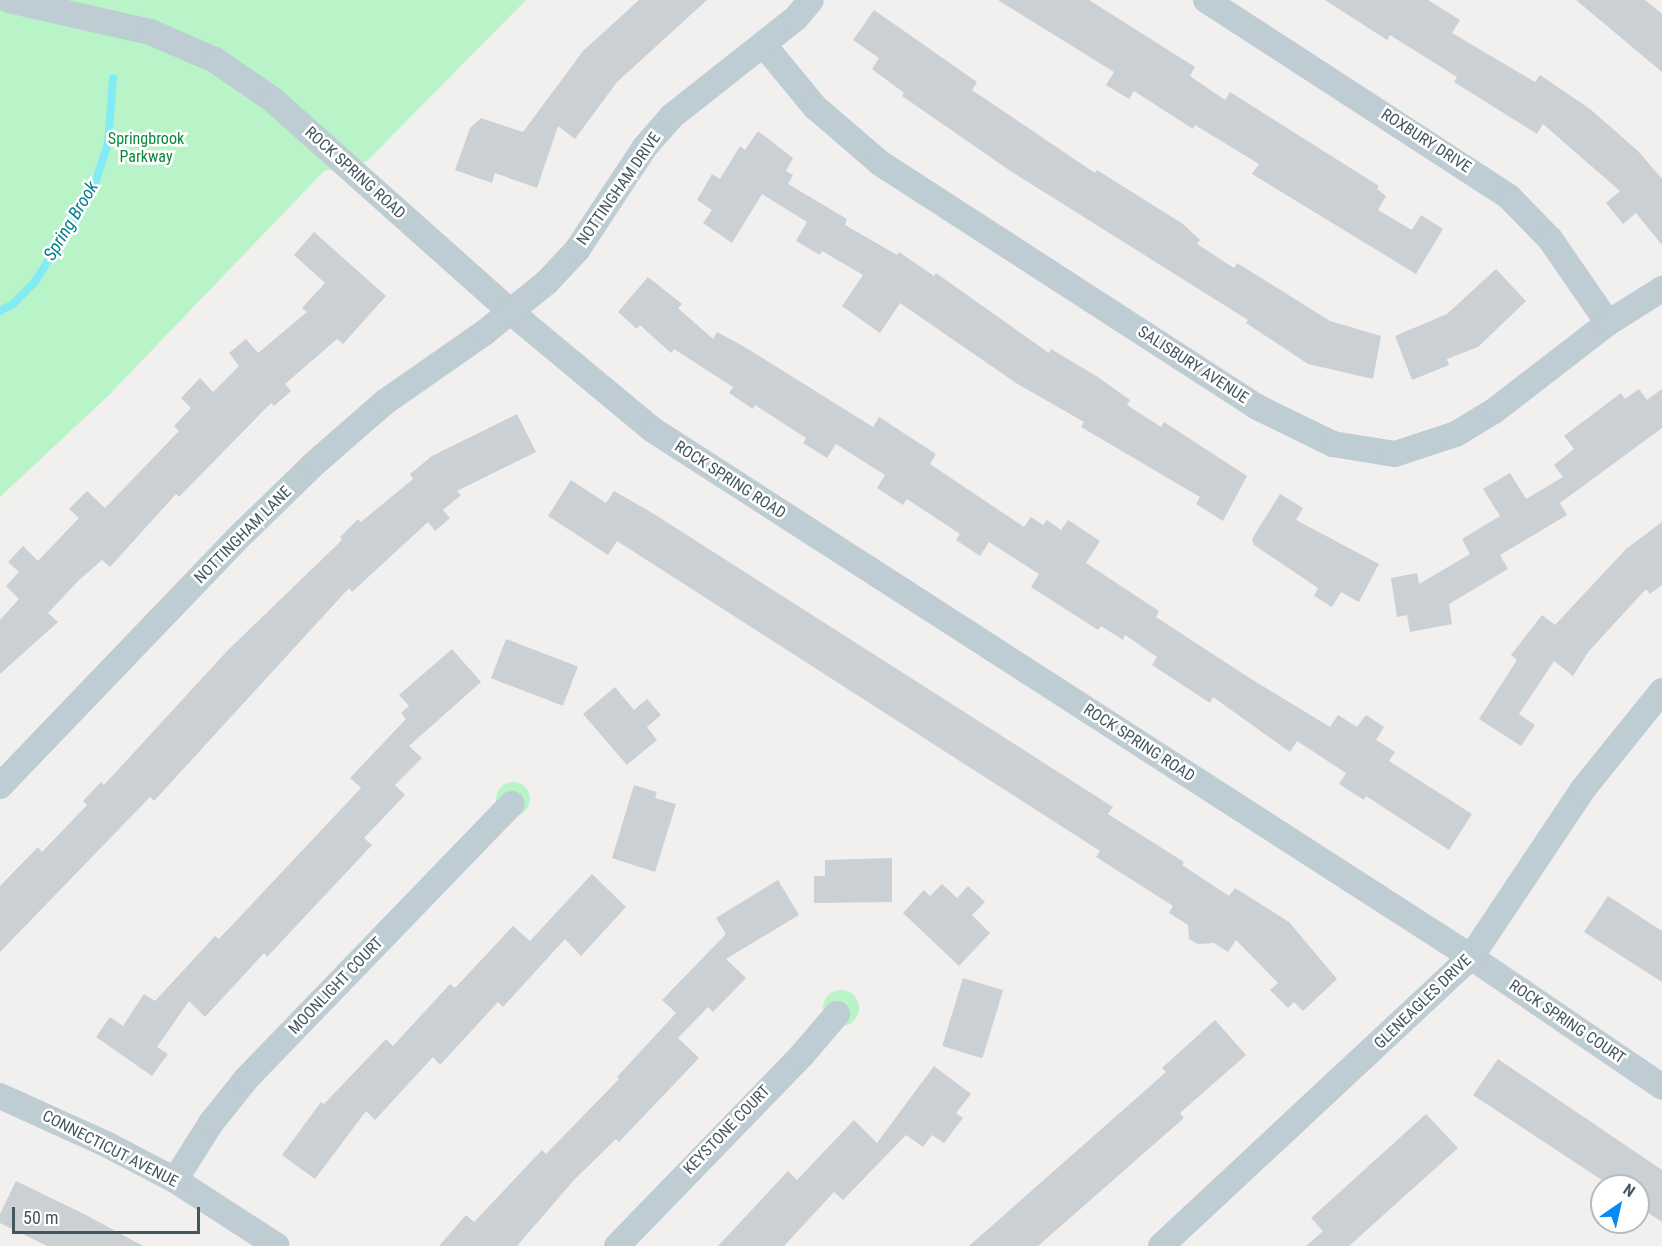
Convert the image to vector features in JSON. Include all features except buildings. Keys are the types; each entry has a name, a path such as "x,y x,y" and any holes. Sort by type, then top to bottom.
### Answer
{"street":[{"name":"ROCK SPRING ROAD","path":"9,0 150,32 215,60 273,100 512,313 652,430 1472,957"},
{"name":"NOTTINGHAM DRIVE","path":"512,313 576,250 645,147 672,116 796,18 811,0"},
{"name":"ROXBURY DRIVE","path":"1206,0 1509,197 1550,239 1608,323"},
{"name":"SALISBURY AVENUE","path":"763,44 815,107 880,163 1257,407 1333,444 1395,454 1456,434 1494,411 1608,323 1662,289"},
{"name":"NOTTINGHAM LANE","path":"0,786 244,532 315,463 385,402 512,313"},
{"name":"GLENEAGLES DRIVE","path":"1161,1246 1472,957 1583,789 1662,691"},
{"name":"MOONLIGHT COURT","path":"175,1180 211,1124 248,1078 512,804"},
{"name":"ROCK SPRING COURT","path":"1472,957 1662,1087"},
{"name":"KEYSTONE COURT","path":"617,1246 802,1055 837,1014"},
{"name":"CONNECTICUT AVENUE","path":"0,1096 106,1144 175,1180 277,1246"}],"green space":[{"name":"Springbrook Parkway","path":"0,0 526,0 367,161 324,171 108,396 0,497"},
{"path":"513,782 525,787 530,799 525,811 513,816 501,811 496,799 501,787"},
{"path":"841,990 854,995 859,1008 854,1021 841,1026 828,1021 823,1008 828,995"}],"waterway":[{"name":"Spring Brook","path":"0,311 13,304 34,283 93,190 108,143 113,78"}]}
